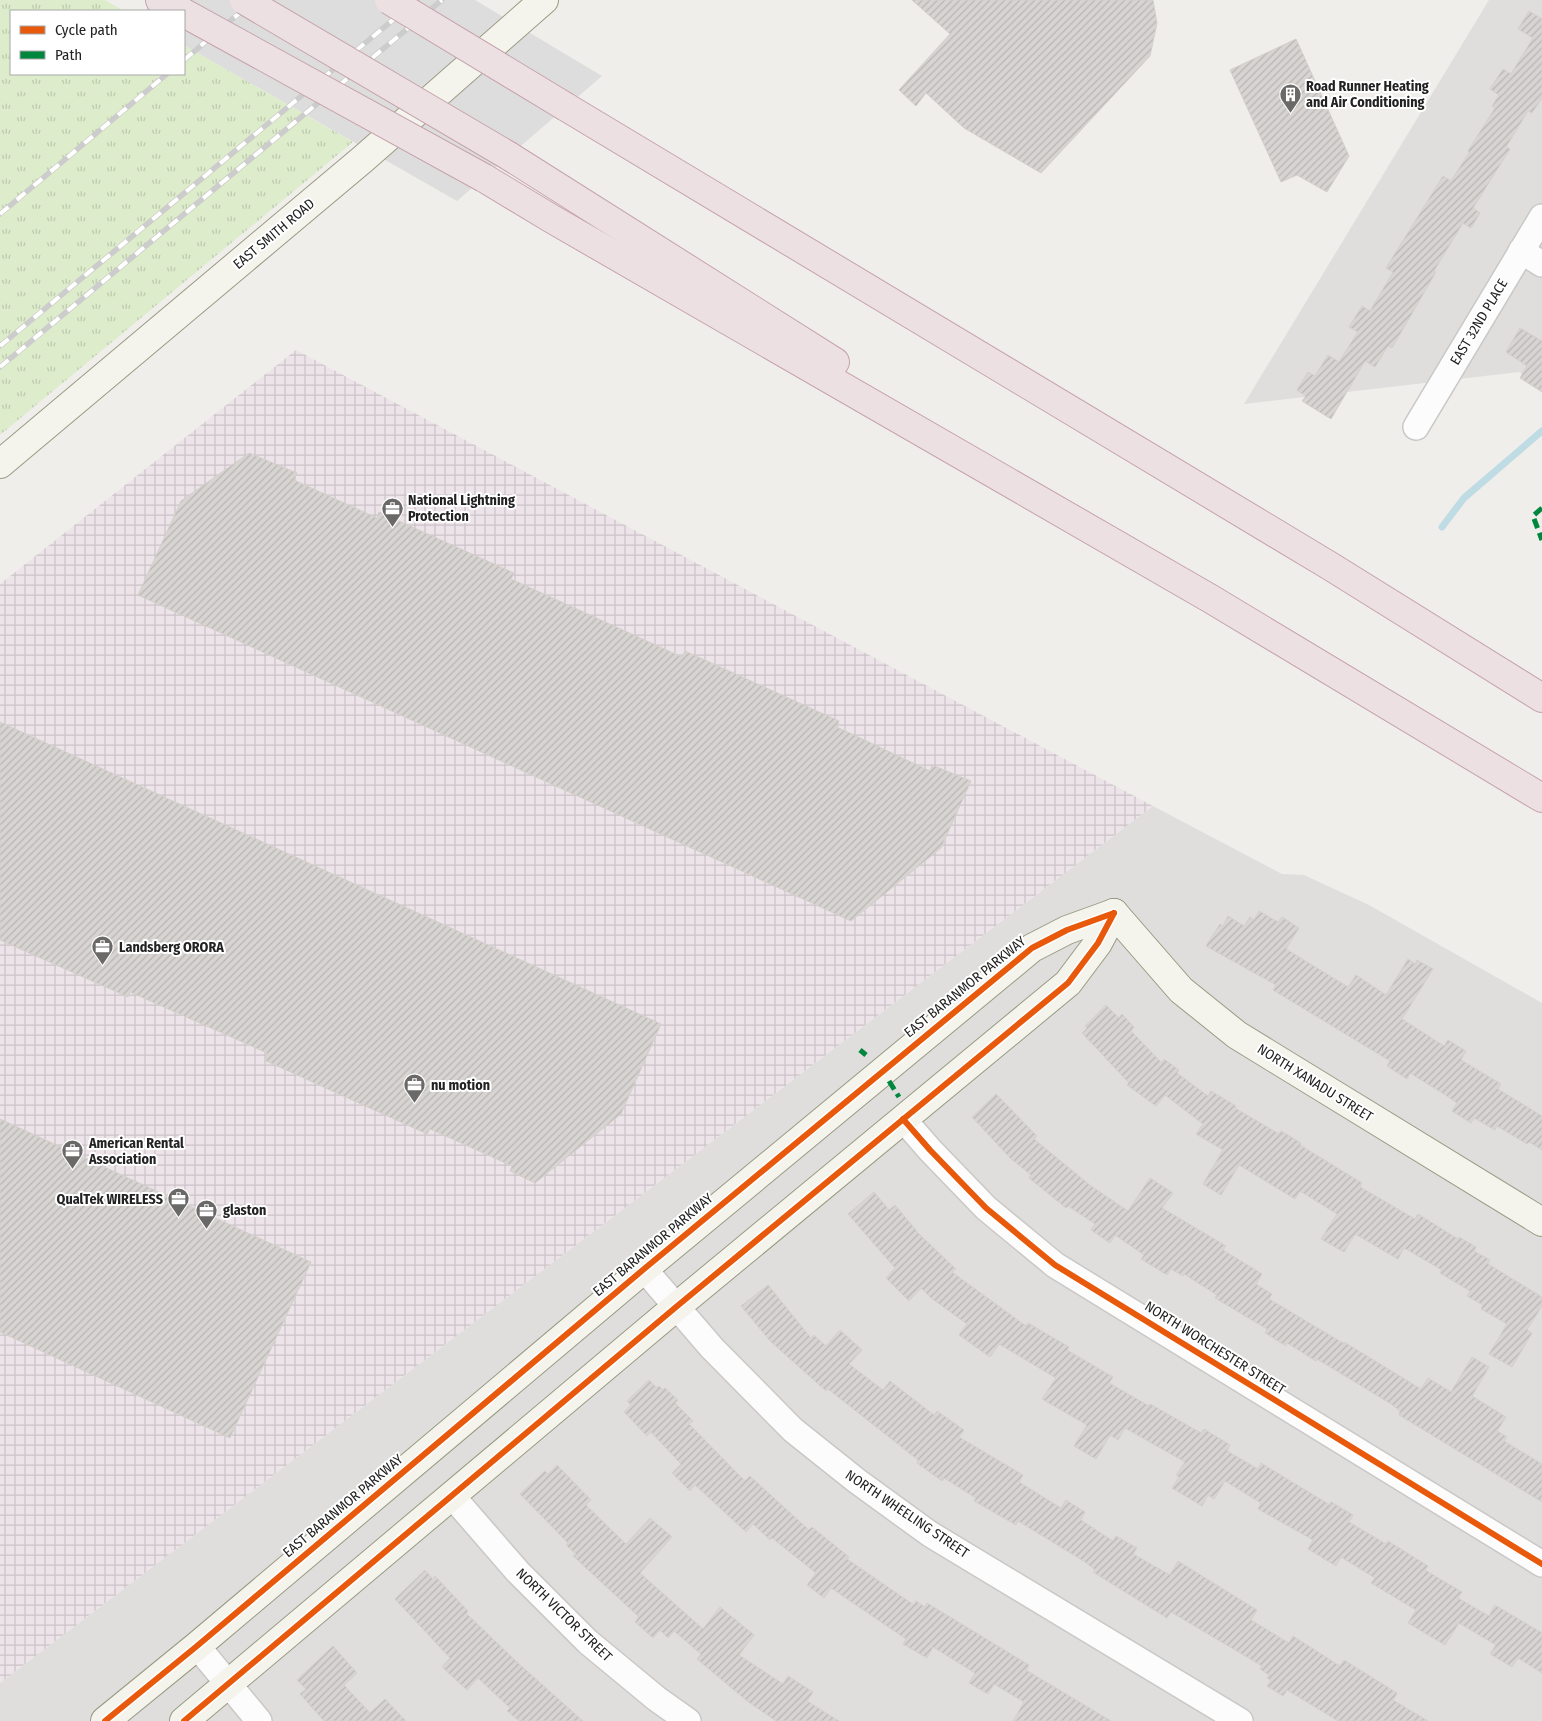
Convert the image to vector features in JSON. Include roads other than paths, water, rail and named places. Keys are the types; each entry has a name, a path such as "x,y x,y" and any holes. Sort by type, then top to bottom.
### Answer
{"highway":[{"path":"160,0 178,10"},
{"path":"244,0 509,156 1211,599"},
{"path":"389,0 1321,560 1542,698"},
{"path":"185,14 484,178 560,224 1211,599 1542,798"}],"street":[{"name":"EAST SMITH ROAD","path":"0,464 363,159 544,0"},
{"name":"EAST 32ND PLACE","path":"1416,427 1532,258 1542,217"},
{"path":"184,1721 676,1307 1068,983 1098,943 1114,913"},
{"name":"NORTH XANADU STREET","path":"1114,913 1181,990 1212,1016 1246,1040 1542,1222"},
{"name":"EAST BARANMOR PARKWAY","path":"105,1721 197,1646 644,1269 1032,948 1067,930 1114,913"},
{"name":"NORTH WORCHESTER STREET","path":"903,1119 986,1208 1055,1265 1542,1564"},
{"name":"NORTH WHEELING STREET","path":"644,1269 712,1348 793,1430 856,1481 930,1534 1240,1721"},
{"name":"NORTH VICTOR STREET","path":"452,1496 518,1572 588,1642 657,1699 688,1721"},
{"path":"197,1646 259,1721"}],"waterway":[{"path":"1442,527 1464,498 1542,431"}],"railway":[{"path":"185,59 255,0"},
{"path":"0,346 417,0"},
{"path":"0,367 442,0"},
{"path":"0,214 166,75"}],"place":[{"name":"Road Runner Heating and Air Conditioning","path":"1290,113"},
{"name":"National Lightning Protection","path":"392,527"},
{"name":"Landsberg ORORA","path":"103,966"},
{"name":"nu motion","path":"415,1104"},
{"name":"American Rental Association","path":"73,1170"},
{"name":"QualTek WIRELESS","path":"179,1218"},
{"name":"glaston","path":"207,1229"}]}
